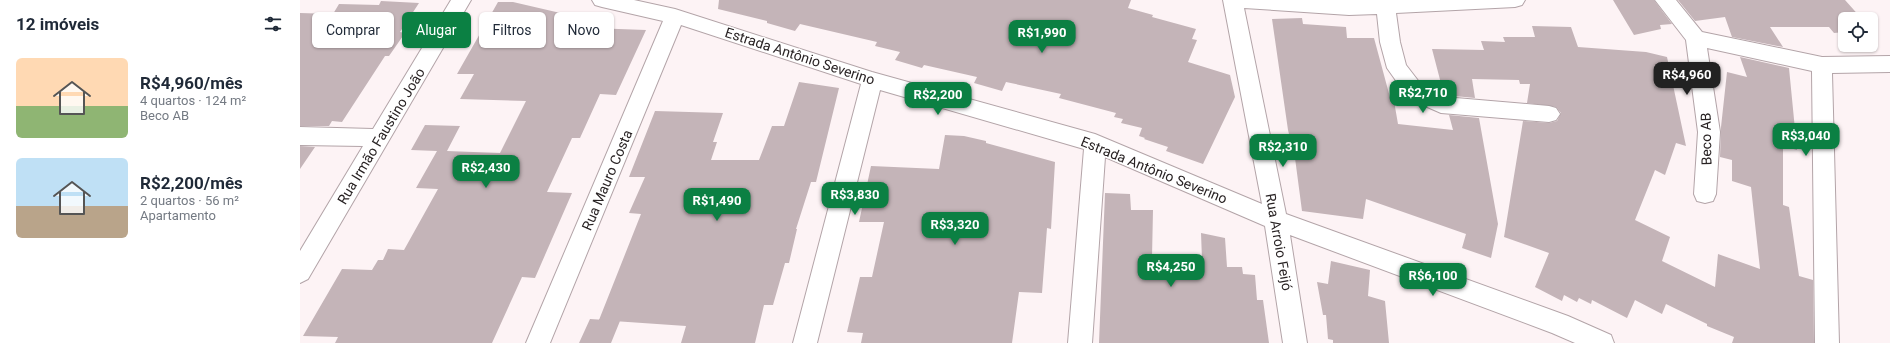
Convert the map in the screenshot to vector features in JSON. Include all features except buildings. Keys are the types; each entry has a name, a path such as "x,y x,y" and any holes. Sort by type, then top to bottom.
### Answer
{"street":[{"name":"Rua Irmão Faustino João","path":"300,272 461,0"},
{"name":"Estrada Antônio Severino","path":"602,0 675,16 872,80 1095,143 1276,220 1559,334 1602,343"},
{"path":"1233,0 1349,8 1515,0"},
{"name":"Rua Arroio Feijó","path":"1233,0 1276,220 1295,343"},
{"path":"1665,0 1696,38 1822,65 1890,64"},
{"path":"1386,6 1390,42 1397,68 1416,93 1441,105 1549,114"},
{"name":"Rua Mauro Costa","path":"538,343 675,16"},
{"name":"Beco AB","path":"1696,38 1709,132 1705,194"},
{"path":"1822,65 1827,343"},
{"path":"805,343 872,80"},
{"path":"300,136 379,138"},
{"path":"1080,343 1095,143"}]}
